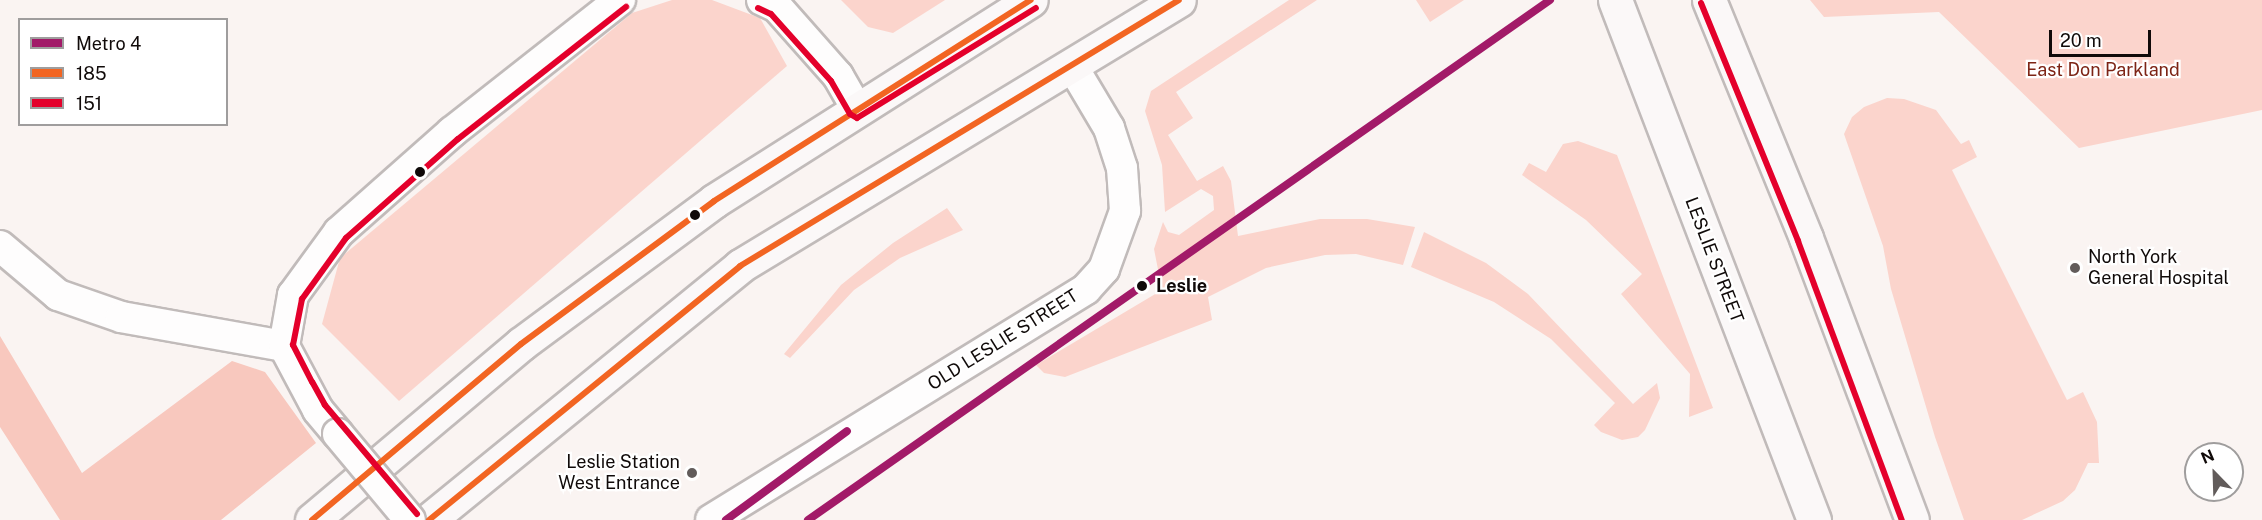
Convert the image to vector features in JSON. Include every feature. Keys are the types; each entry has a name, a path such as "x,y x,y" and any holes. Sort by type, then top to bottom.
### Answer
{"main road":[{"path":"312,520 520,344 714,201 1031,0"},
{"path":"429,520 740,266 1179,0"},
{"name":"LESLIE STREET","path":"1615,0 1814,520"},
{"path":"1709,0 1806,238 1912,520"}],"street":[{"path":"410,520 318,410 284,346 293,295 339,232 452,132 620,0"},
{"path":"762,0 777,7 838,76 857,109"},
{"name":"OLD LESLIE STREET","path":"711,520 1086,289 1104,269 1125,211 1122,168 1109,128 1072,66"},
{"path":"0,246 58,295 120,317 284,346"}],"green space":[{"path":"672,0 712,0 760,18 787,66 399,401 322,324 340,258 632,13"},
{"path":"841,0 945,0 893,33 868,27"},
{"path":"1289,0 1317,0 1176,92 1193,118 1168,135 1197,181 1223,166 1231,181 1238,236 1320,219 1367,219 1415,227 1403,265 1356,254 1325,255 1266,268 1208,297 1212,320 1065,377 1044,373 1036,365 1162,290 1154,249 1163,222 1168,232 1179,235 1214,210 1213,196 1201,189 1165,212 1162,165 1145,111 1151,91"},
{"path":"1416,0 1464,0 1430,22"},
{"name":"East Don Parkland","path":"1810,0 2262,0 2262,110 2079,148 1939,12 1824,17"},
{"path":"1887,98 1904,99 1936,110 1961,144 1969,140 1977,157 1952,170 2067,400 2083,392 2097,422 2099,463 2088,463 2075,490 2063,501 2022,520 1964,520 1935,437 1891,289 1883,246 1844,134 1852,117 1864,107"},
{"path":"1578,141 1617,155 1713,408 1689,417 1690,374 1621,294 1642,274 1586,220 1522,175 1529,163 1546,172 1563,144"},
{"path":"947,208 963,230 900,258 854,290 790,358 784,354 841,285 893,243"},
{"path":"1424,232 1486,263 1528,294 1633,404 1657,383 1660,398 1645,430 1638,437 1622,440 1601,432 1594,425 1615,403 1551,339 1494,302 1411,267"}],"shaded area":[{"path":"0,336 82,473 232,361 265,372 316,443 221,520 60,520 0,427"}],"metro line":[{"name":"4","path":"808,520 1550,0"},
{"name":"4","path":"726,520 847,431"}],"transit line":[{"name":"185","path":"312,520 521,344 714,201 1031,0"},
{"name":"185","path":"429,520 740,266 1179,0"},
{"name":"151","path":"1701,3 1798,241 1902,520"},
{"name":"151","path":"417,514 325,405 312,382 293,345 302,299 346,238 458,139 626,7"},
{"name":"151","path":"758,8 771,14 831,81 850,114 857,118 1036,8"}],"place":[{"name":"North York General Hospital","path":"2075,268"},
{"name":"Leslie","path":"1142,286"},
{"name":"Leslie Station West Entrance","path":"692,473"}]}
